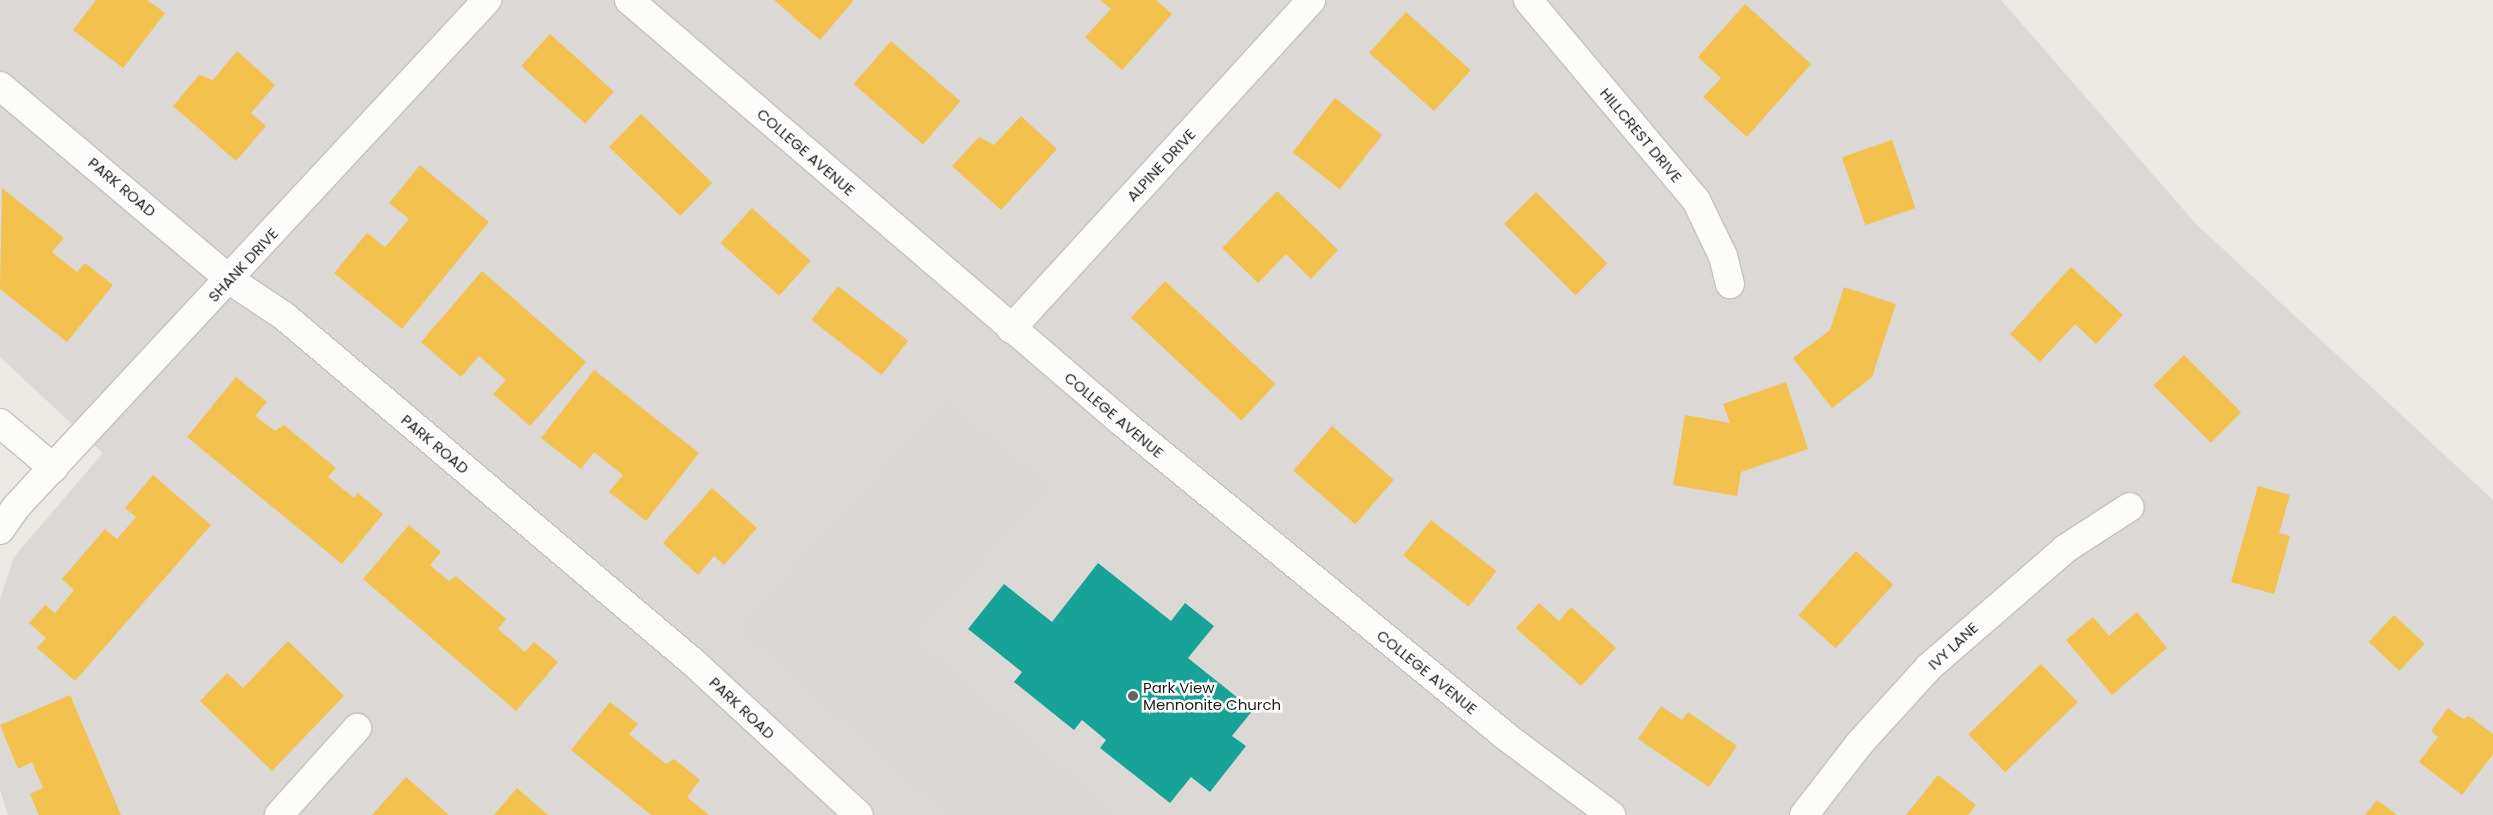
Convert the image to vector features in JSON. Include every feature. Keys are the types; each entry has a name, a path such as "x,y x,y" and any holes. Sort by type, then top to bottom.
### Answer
{"street":[{"name":"SHANK DRIVE","path":"0,530 53,468 230,280 487,0"},
{"name":"COLLEGE AVENUE","path":"629,0 1011,328 1504,735 1611,815"},
{"name":"ALPINE DRIVE","path":"1011,328 1310,0"},
{"name":"HILLCREST DRIVE","path":"1528,0 1696,200 1724,256 1730,284"},
{"name":"PARK ROAD","path":"0,86 230,280 284,316 671,644 859,815"},
{"path":"0,423 53,468"},
{"name":"IVY LANE","path":"1804,815 1859,744 1929,668 2065,549 2130,508"},
{"path":"279,815 357,728"}],"shaded area":[{"path":"0,0 2001,0 2196,224 2493,500 2493,815 8,815 0,790 0,599 14,557 103,453 0,357"},
{"path":"945,400 1053,486 915,637 1120,815 944,815 736,628"}],"building: Homes":[{"path":"96,0 147,0 165,13 123,68 73,30"},
{"path":"774,0 852,0 853,1 820,40"},
{"path":"1100,0 1156,0 1172,14 1122,70 1085,37 1111,9"},
{"path":"1745,4 1811,64 1747,137 1703,97 1721,78 1698,57"},
{"path":"1406,12 1471,70 1434,111 1369,53"},
{"path":"550,34 614,92 585,124 521,66"},
{"path":"891,41 960,101 923,144 854,84"},
{"path":"237,51 275,85 251,113 266,126 236,161 173,106 199,75 213,80"},
{"path":"1335,98 1382,135 1340,189 1293,152"},
{"path":"641,114 712,183 680,216 609,147"},
{"path":"1021,116 1057,149 1001,210 952,166 979,137 994,145"},
{"path":"1892,140 1915,208 1865,225 1842,157"},
{"path":"420,165 489,222 402,329 334,273 367,233 385,247 409,219 389,203"},
{"path":"2,188 64,238 52,252 77,272 85,263 113,285 67,342 0,289"},
{"path":"1277,191 1338,250 1311,279 1286,254 1258,283 1222,248"},
{"path":"1536,192 1607,263 1576,295 1504,224"},
{"path":"752,208 811,261 779,296 721,243"},
{"path":"2071,267 2123,315 2096,344 2075,324 2040,362 2010,334"},
{"path":"482,271 586,362 530,426 493,394 506,380 479,356 461,377 421,342"},
{"path":"1165,281 1275,384 1241,421 1131,318"},
{"path":"838,286 908,341 882,375 812,320"},
{"path":"1844,287 1896,304 1872,377 1832,408 1793,358 1830,330"},
{"path":"2184,355 2241,412 2211,443 2154,385"},
{"path":"594,370 699,453 646,521 609,492 623,475 594,452 581,469 541,438"},
{"path":"236,377 267,402 255,416 275,431 284,425 336,468 328,477 354,498 358,493 383,514 342,564 187,437"},
{"path":"1786,382 1808,449 1741,472 1737,496 1673,485 1685,415 1730,423 1723,404"},
{"path":"1332,426 1394,480 1355,524 1293,471"},
{"path":"153,475 211,525 75,681 37,648 46,638 29,623 45,605 55,613 74,590 62,579 105,529 117,539 136,517 125,508"},
{"path":"2258,486 2290,495 2279,533 2290,536 2274,594 2231,582"},
{"path":"712,488 757,528 724,565 714,556 698,575 663,543"},
{"path":"1431,520 1496,571 1469,607 1403,555"},
{"path":"409,525 441,552 430,565 449,581 456,576 506,619 498,629 525,652 534,642 558,662 516,711 363,579"},
{"path":"1856,551 1893,584 1836,648 1798,615"},
{"path":"1539,603 1559,621 1571,607 1616,648 1581,686 1516,628"},
{"path":"2137,612 2167,648 2112,695 2066,640 2093,617 2109,636"},
{"path":"2394,615 2425,644 2399,671 2369,642"},
{"path":"288,641 344,696 272,771 200,701 227,673 243,688"},
{"path":"2041,664 2078,702 2005,772 1968,734"},
{"path":"70,695 121,815 39,815 30,794 43,788 32,762 18,769 0,725"},
{"path":"610,702 638,724 629,734 666,764 674,759 700,780 687,797 709,815 651,815 571,750"},
{"path":"1661,706 1682,720 1688,712 1737,746 1709,787 1638,739"},
{"path":"2448,708 2463,719 2469,716 2493,734 2493,754 2462,795 2419,762 2438,737 2431,731"},
{"path":"1938,775 1976,805 1968,815 1906,815"},
{"path":"406,777 449,815 372,815"},
{"path":"517,788 548,815 494,815"},
{"path":"2377,800 2397,815 2365,815"}],"building: Public":[{"name":"Park View Mennonite Church","path":"1098,563 1171,621 1185,603 1214,626 1188,658 1253,710 1232,736 1246,746 1210,792 1191,777 1170,803 1100,748 1106,740 1082,720 1074,730 1014,682 1022,672 968,629 1004,584 1052,622"}],"place":[{"name":"Park View Mennonite Church","path":"1133,696"}]}
